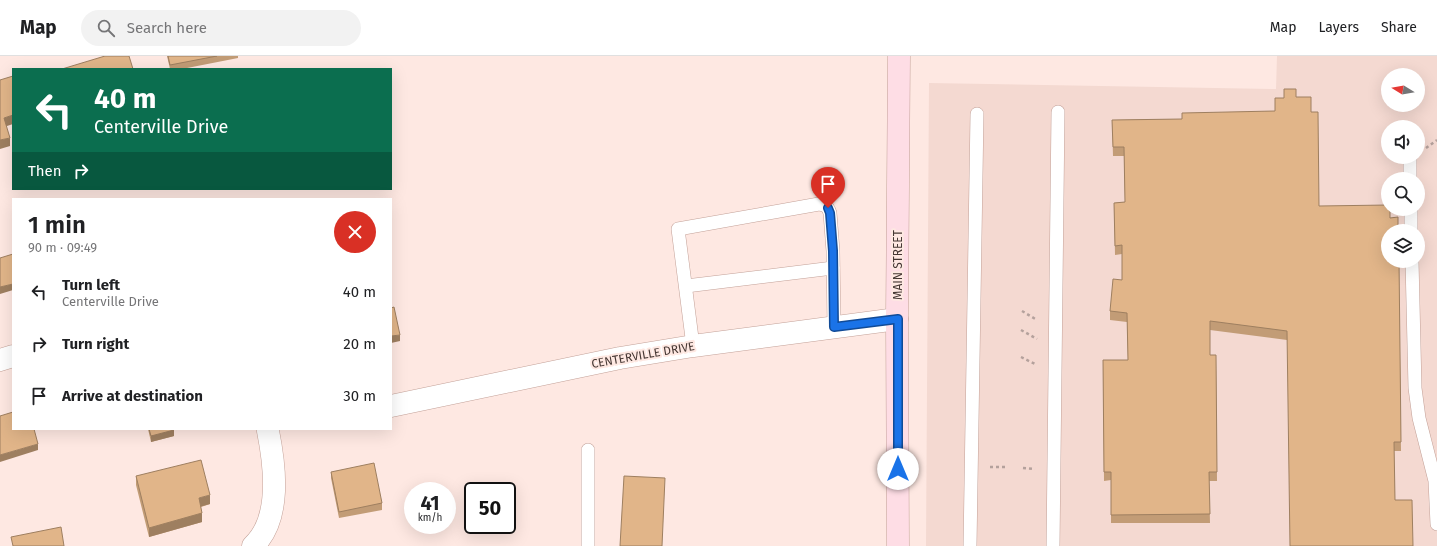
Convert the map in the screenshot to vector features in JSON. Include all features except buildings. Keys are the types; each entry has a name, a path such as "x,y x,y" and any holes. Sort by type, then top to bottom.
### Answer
{"main road":[{"name":"MAIN STREET","path":"898,546 899,56"}],"street":[{"name":"CENTERVILLE DRIVE","path":"392,406 620,358 694,346 898,319"},
{"path":"0,360 12,356"},
{"path":"253,546 266,528 271,512 274,485 272,430"}],"lane":[{"path":"1053,546 1058,112"},
{"path":"970,546 976,114"},
{"path":"694,346 678,229 819,204 828,208 830,213 834,327"},
{"path":"686,286 833,268"},
{"path":"1412,268 1415,388 1419,418 1435,481 1437,524"},
{"path":"588,450 588,546"}],"path":[{"path":"1425,148 1437,140"},
{"path":"1022,311 1038,321"},
{"path":"1021,330 1043,342"},
{"path":"1021,358 1043,368"}],"shaded area":[{"path":"1277,56 1437,56 1437,546 926,546 929,83 1276,89"}],"route":[{"path":"828,208 830,213 833,251 834,327 898,319 898,469"}]}
